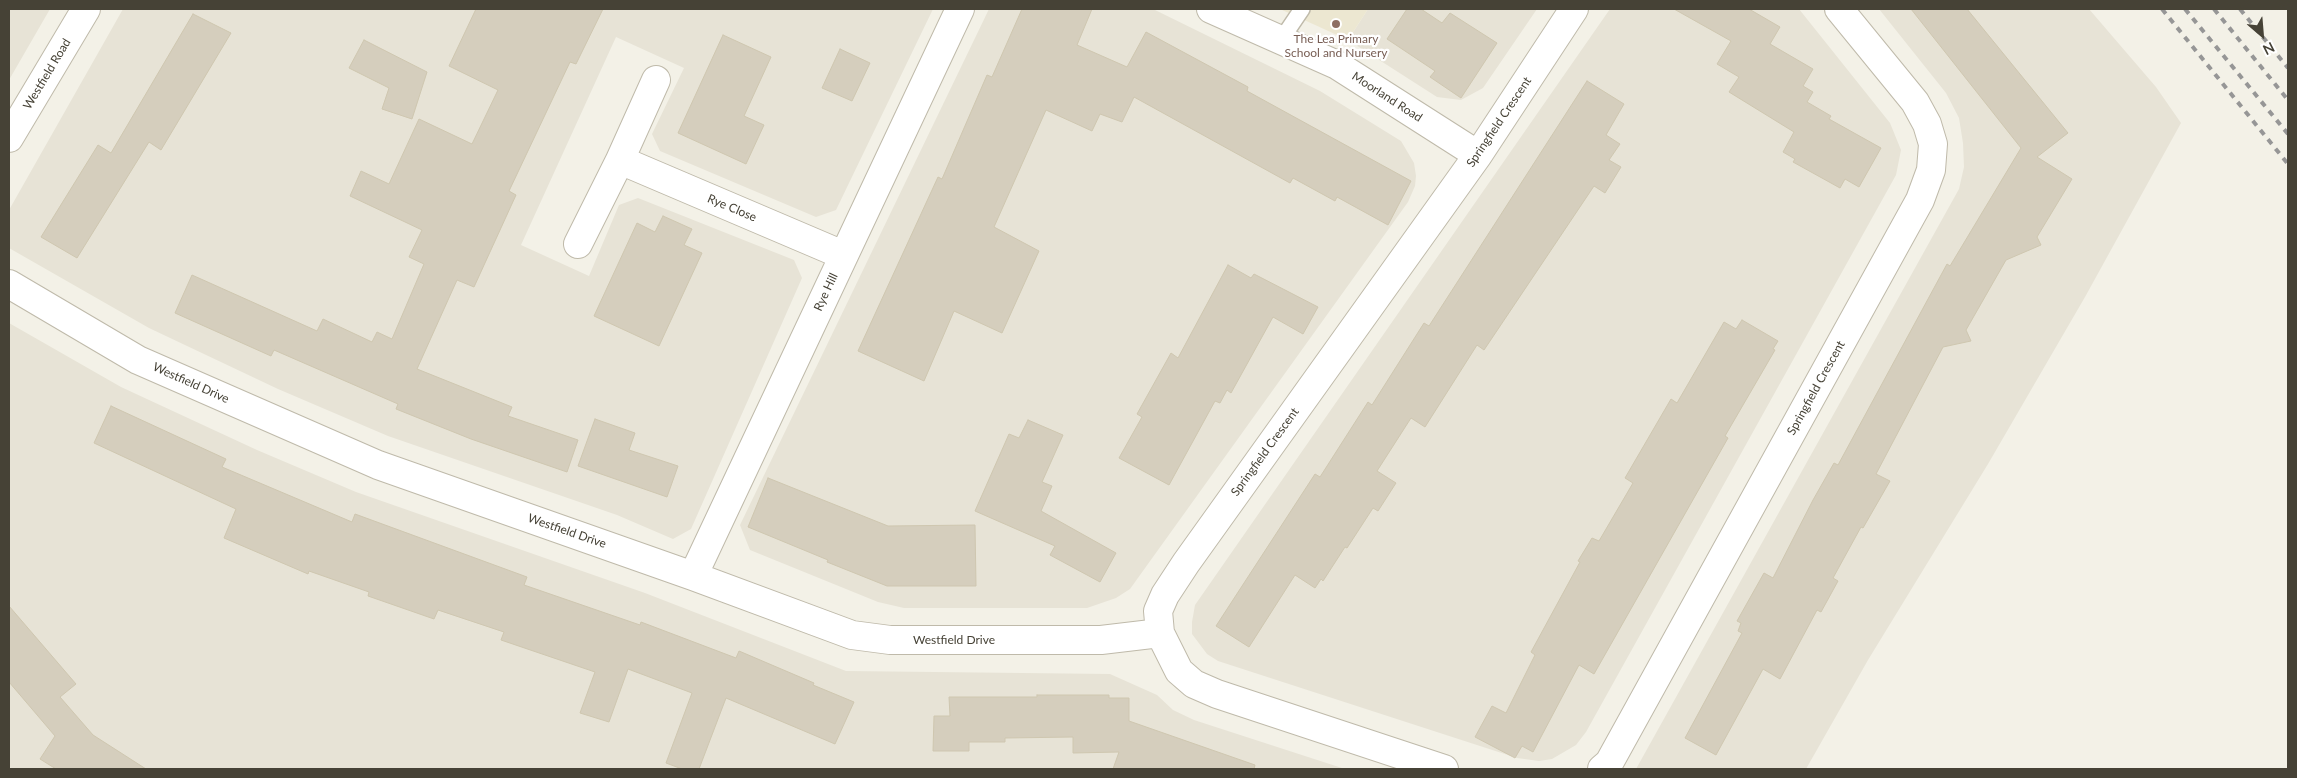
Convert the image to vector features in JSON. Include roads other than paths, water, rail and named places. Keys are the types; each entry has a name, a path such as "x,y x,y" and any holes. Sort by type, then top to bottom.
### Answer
{"street":[{"name":"Westfield Road","path":"9,138 86,9"},
{"name":"Rye Hill","path":"694,576 960,9"},
{"name":"Moorland Road","path":"1211,9 1338,65 1478,156"},
{"name":"Springfield Crescent","path":"1444,769 1217,694 1194,684 1179,671 1160,633 1158,611 1165,595 1186,563 1478,156 1574,9"},
{"name":"Springfield Crescent","path":"1602,769 1609,763 1920,200 1931,170 1933,144 1927,124 1915,102 1839,9"},
{"path":"578,244 620,160 656,80"},
{"name":"Rye Close","path":"620,160 843,255"},
{"name":"Westfield Drive","path":"9,284 138,360 378,465 694,576 852,634 890,640 1102,640 1160,633"}],"lane":[{"path":"1281,40 1302,9"}],"railway":[{"path":"2162,9 2288,164"},
{"path":"2185,9 2288,134"},
{"path":"2214,9 2288,100"},
{"path":"2240,9 2288,68"}],"place":[{"name":"The Lea Primary School and Nursery","path":"1336,24"}]}
